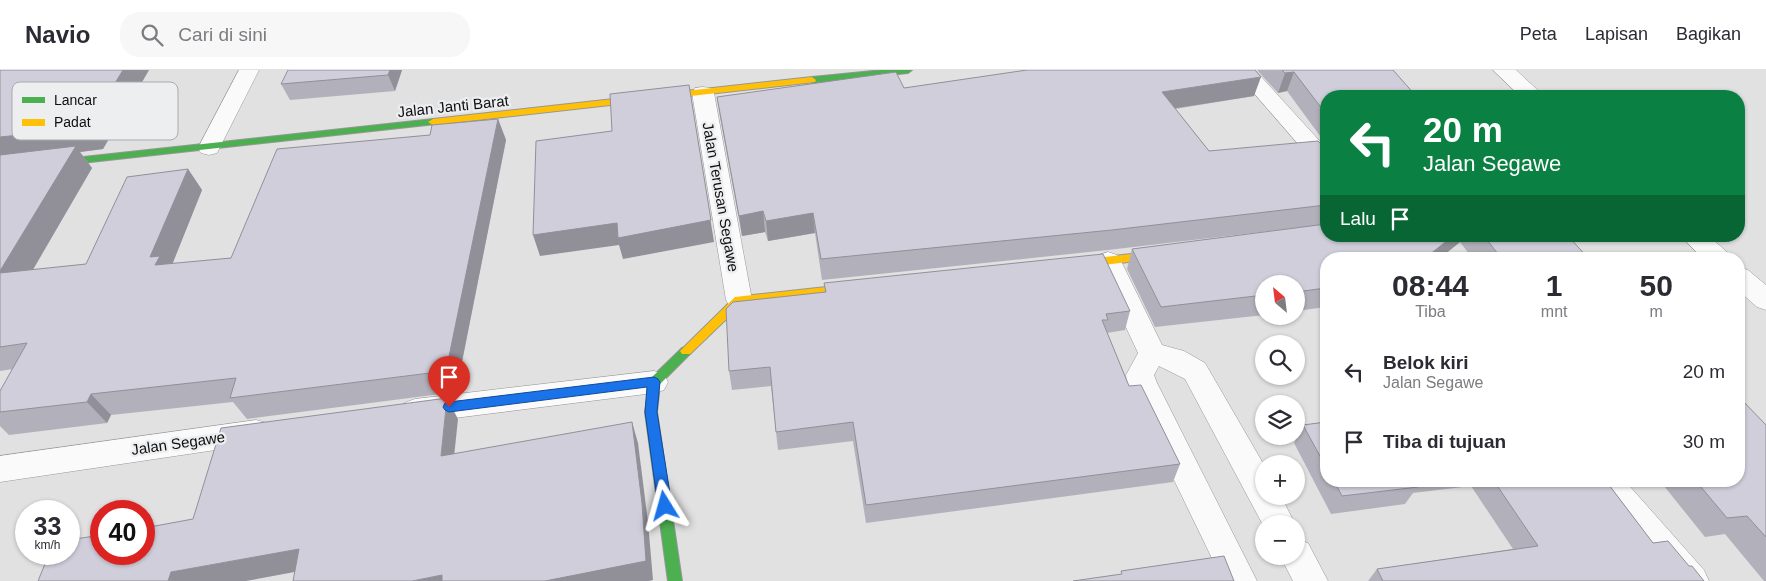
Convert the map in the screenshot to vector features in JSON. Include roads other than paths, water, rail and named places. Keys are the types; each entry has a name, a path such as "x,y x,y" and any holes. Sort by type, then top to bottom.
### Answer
{"street":[{"path":"209,148 249,70"},
{"name":"Jalan Janti Barat","path":"0,169 209,148 908,70"},
{"path":"1244,70 1320,155"},
{"path":"1503,70 1526,90"},
{"name":"Jalan Terusan Segawe","path":"702,93 739,300"},
{"path":"1700,242 1711,252"},
{"path":"1060,266 1178,252"},
{"path":"1108,261 1152,353 1174,359 1195,371 1255,480"},
{"path":"1745,281 1766,300"},
{"path":"392,413 654,382 739,300 875,286"},
{"path":"1152,353 1140,375 1142,383 1240,581"},
{"path":"654,382 651,412 675,581"},
{"name":"Jalan Segawe","path":"0,469 287,427"},
{"path":"1610,487 1692,581"},
{"path":"1302,565 1311,581"}]}
